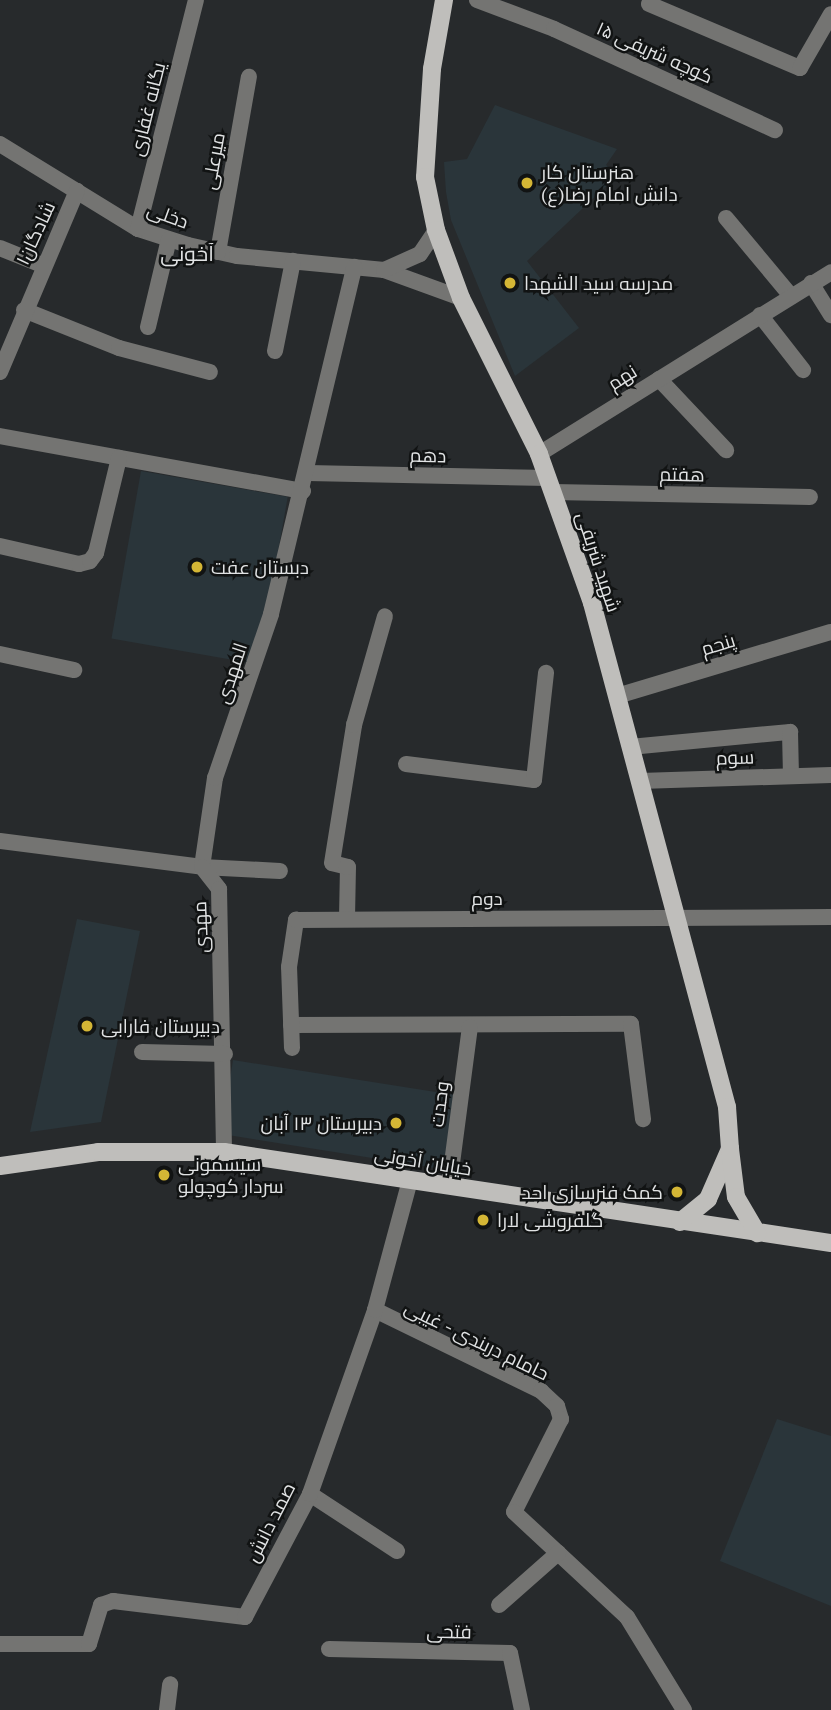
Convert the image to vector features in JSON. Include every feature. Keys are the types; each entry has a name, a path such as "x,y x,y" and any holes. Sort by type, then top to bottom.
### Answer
{"main road":[{"name":"شهید شریفی","path":"444,0 432,69 425,177 436,230 461,298 551,485 592,603 727,1107 736,1197 757,1233"},
{"path":"680,1222 708,1199 730,1149"},
{"name":"خیابان آخونی","path":"2,1165 98,1152 224,1152 831,1243"}],"street":[{"name":"یگانه غفاری","path":"138,229 196,0"},
{"name":"کوچه شریفی ۱۵","path":"477,0 554,29 775,130"},
{"path":"649,4 800,68 828,25"},
{"name":"میرعلی","path":"218,252 249,77"},
{"name":"دخلی","path":"0,144 138,229 218,252 384,270 461,298"},
{"name":"شادگان۱","path":"0,372 42,265 77,191"},
{"path":"726,218 791,296"},
{"path":"384,270 420,254 436,230"},
{"path":"148,327 169,239"},
{"path":"0,248 42,265"},
{"path":"275,351 293,261"},
{"name":"المهدی","path":"202,867 215,778 271,614 308,473 354,267"},
{"name":"نهم","path":"538,454 831,272"},
{"path":"811,283 831,315"},
{"path":"24,310 119,348 210,372"},
{"path":"760,315 803,370"},
{"path":"659,379 726,450"},
{"path":"0,436 303,491"},
{"path":"0,546 79,564 90,561 96,554 119,458"},
{"name":"دهم","path":"308,473 551,485"},
{"name":"هفتم","path":"551,485 810,497"},
{"path":"347,918 348,867 332,863 354,725 385,616"},
{"name":"پنجم","path":"617,696 831,632"},
{"path":"0,654 74,670"},
{"path":"406,764 534,780 546,673"},
{"path":"631,747 790,732 791,776"},
{"name":"سوم","path":"640,781 831,775"},
{"path":"0,841 202,867 280,871"},
{"name":"مهدی","path":"202,867 219,889 225,1054 224,1152"},
{"name":"دوم","path":"291,1025 289,967 296,920 677,920 831,917"},
{"path":"292,1048 291,1025 470,1027 616,1021 631,1024 643,1119"},
{"name":"وحدت","path":"449,1186 470,1027"},
{"path":"142,1052 225,1054"},
{"name":"صمد دانش","path":"0,1644 89,1644 101,1605 113,1601 245,1617 310,1494 375,1310 410,1181"},
{"name":"حامام دربندی - غیبی","path":"375,1310 541,1391 557,1406 561,1419 514,1512 627,1617 684,1710"},
{"path":"310,1494 397,1552"},
{"path":"499,1605 558,1553"},
{"name":"فتحی","path":"329,1649 510,1653 522,1710"},
{"path":"167,1710 170,1684"}],"shaded area":[{"name":"هنرستان کار دانش امام رضا(ع)","path":"495,105 617,149 606,165 619,174 527,261 579,328 515,376 451,220 446,192 444,162 467,159"},
{"name":"دبستان عفت","path":"141,471 288,497 258,664 111,638"},
{"name":"دبیرستان فارابی","path":"77,919 140,931 101,1122 30,1132"},
{"path":"233,1060 456,1095 444,1169 221,1134"},
{"path":"777,1419 831,1436 831,1606 720,1561"}],"place":[{"name":"هنرستان کار دانش امام رضا(ع)","path":"527,183"},
{"name":"مدرسه سید الشهدا","path":"510,283"},
{"name":"دبستان عفت","path":"197,567"},
{"name":"دبیرستان فارابی","path":"87,1026"},
{"name":"دبیرستان ۱۳ آبان","path":"396,1123"},
{"name":"سیسمونی سردار کوچولو","path":"164,1175"},
{"name":"کمک فنرسازی احد","path":"677,1192"},
{"name":"گلفروشی لارا","path":"483,1220"}],"district":[{"name":"آخونی","path":"187,253"}]}
